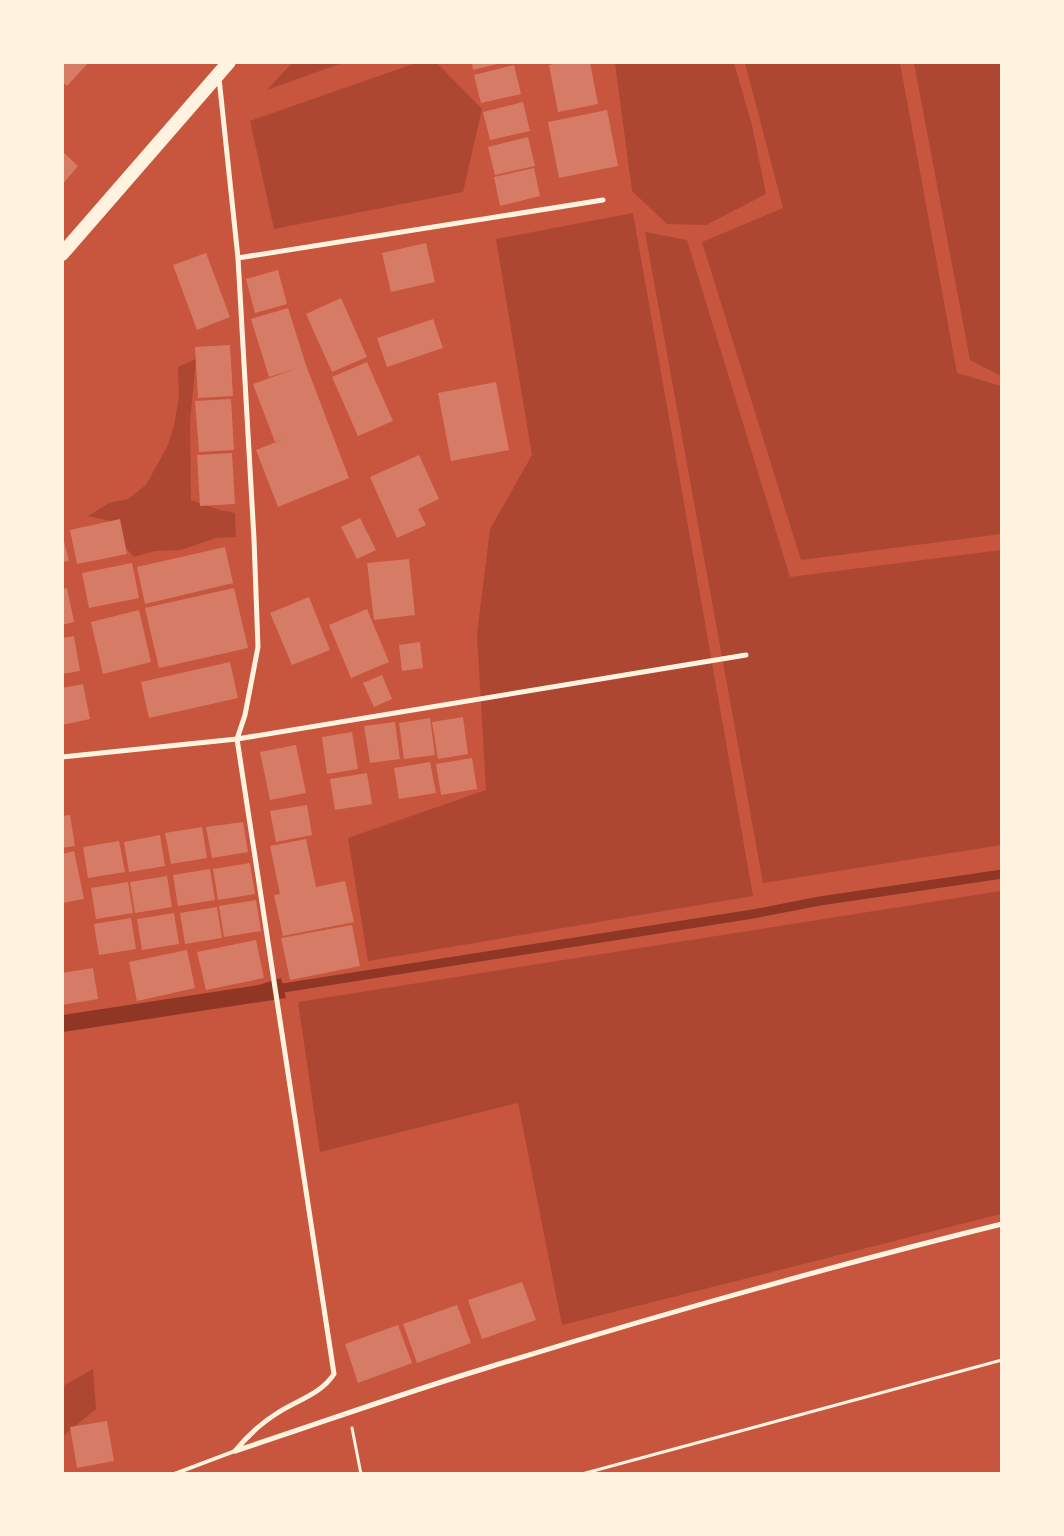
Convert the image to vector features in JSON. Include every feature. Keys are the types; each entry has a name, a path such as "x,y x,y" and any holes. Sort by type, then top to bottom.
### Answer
{"highway":[{"path":"62,254 218,68 229,62"}],"street":[{"path":"218,68 238,258 254,539 258,647 245,715 237,739 334,1374 328,1382 314,1393 279,1411 249,1433 235,1451"},
{"path":"238,258 603,200"},
{"path":"62,757 237,739 746,655"},
{"path":"235,1451 482,1369 677,1311 870,1256 1002,1224"}],"lane":[{"path":"174,1474 235,1451"}],"path":[{"path":"582,1474 1002,1360"},
{"path":"351,1424 361,1474"}],"shaded area":[{"path":"292,62 342,63 267,90"},
{"path":"416,63 437,63 482,109 463,192 274,229 250,121"},
{"path":"615,63 734,63 752,125 766,194 706,225 667,224 632,191"},
{"path":"745,63 900,63 957,373 1001,386 1001,534 801,560 702,242 783,208"},
{"path":"914,63 1001,63 1001,376 970,360"},
{"path":"633,213 753,896 368,961 348,838 486,790 477,634 490,529 532,455 496,239"},
{"path":"645,232 687,240 790,577 1001,550 1001,845 763,883"},
{"path":"196,359 190,422 191,500 235,513 236,537 216,538 181,550 155,551 134,557 116,537 111,521 88,516 109,503 128,499 146,485 168,445 174,425 179,397 178,367"},
{"path":"1001,891 1001,1214 562,1325 518,1103 320,1152 298,1002"},
{"path":"281,978 286,998 63,1032 63,1015 259,985"},
{"path":"93,1369 96,1409 63,1436 63,1386"}],"building":[{"path":"62,62 89,62 67,86 62,82"},
{"path":"472,62 501,62 501,63 473,70"},
{"path":"561,62 590,62 598,104 558,112 549,65"},
{"path":"514,65 521,94 481,103 474,75"},
{"path":"523,102 530,131 490,140 483,112"},
{"path":"607,110 618,166 559,178 548,122"},
{"path":"528,137 535,166 495,175 488,147"},
{"path":"62,151 78,166 62,185"},
{"path":"534,168 540,196 500,206 494,177"},
{"path":"426,243 435,282 391,292 382,253"},
{"path":"206,253 230,317 197,330 173,265"},
{"path":"278,270 287,304 255,313 246,279"},
{"path":"341,298 367,357 332,372 306,314"},
{"path":"288,308 306,365 349,478 278,507 256,450 284,439 275,442 253,384 297,368 269,377 251,319"},
{"path":"433,319 443,348 387,367 377,338"},
{"path":"230,345 233,396 198,398 195,347"},
{"path":"367,362 393,421 358,436 332,377"},
{"path":"496,382 509,450 451,461 438,393"},
{"path":"231,399 234,450 199,452 195,401"},
{"path":"232,453 235,504 200,506 197,455"},
{"path":"419,455 439,499 418,509 426,525 397,538 370,477"},
{"path":"360,518 376,550 357,559 341,527"},
{"path":"120,519 127,554 77,564 70,530"},
{"path":"62,534 69,561 62,562"},
{"path":"225,547 233,583 145,604 137,567"},
{"path":"409,559 415,615 374,620 367,563"},
{"path":"132,563 139,598 89,608 82,573"},
{"path":"67,588 74,622 62,625 62,589"},
{"path":"234,588 248,648 159,668 145,608"},
{"path":"309,597 330,650 292,665 270,613"},
{"path":"367,609 389,662 351,678 329,625"},
{"path":"139,610 151,662 103,674 91,622"},
{"path":"74,636 80,671 62,674 62,638"},
{"path":"420,642 423,668 402,671 399,645"},
{"path":"230,662 238,698 149,718 141,682"},
{"path":"382,675 392,699 374,707 363,683"},
{"path":"83,684 90,719 62,725 62,688"},
{"path":"463,717 468,754 438,759 432,722"},
{"path":"430,718 435,755 404,759 399,723"},
{"path":"395,722 400,759 370,763 364,726"},
{"path":"352,732 358,769 327,774 322,737"},
{"path":"296,745 306,793 270,800 260,752"},
{"path":"472,758 477,789 441,795 436,764"},
{"path":"430,762 436,793 399,799 394,768"},
{"path":"367,773 372,804 335,810 330,779"},
{"path":"307,805 312,835 276,842 270,811"},
{"path":"70,815 75,846 62,848 62,816"},
{"path":"243,822 248,852 212,858 206,827"},
{"path":"202,827 207,858 171,864 165,833"},
{"path":"160,835 165,866 129,872 124,842"},
{"path":"306,839 316,887 345,881 354,922 283,936 274,895 280,894 270,846"},
{"path":"119,841 125,872 88,878 83,847"},
{"path":"74,851 84,899 62,903 62,854"},
{"path":"250,863 255,894 218,900 213,869"},
{"path":"210,869 215,900 178,906 173,875"},
{"path":"167,876 172,907 135,913 130,882"},
{"path":"128,882 133,913 96,919 91,888"},
{"path":"256,900 261,931 224,937 219,906"},
{"path":"217,907 222,938 185,944 180,913"},
{"path":"174,913 179,944 142,950 137,919"},
{"path":"131,918 136,949 99,955 94,924"},
{"path":"352,925 360,966 290,980 281,938"},
{"path":"256,940 264,978 206,990 197,952"},
{"path":"187,950 195,988 137,1001 129,962"},
{"path":"93,968 98,999 62,1005 62,973"},
{"path":"522,1282 536,1320 482,1339 468,1300"},
{"path":"457,1305 471,1343 417,1363 403,1324"},
{"path":"398,1325 412,1363 358,1383 345,1344"},
{"path":"107,1421 114,1461 77,1468 70,1427"}],"waterway":[{"path":"283,988 753,914 820,901 1002,874"}]}
